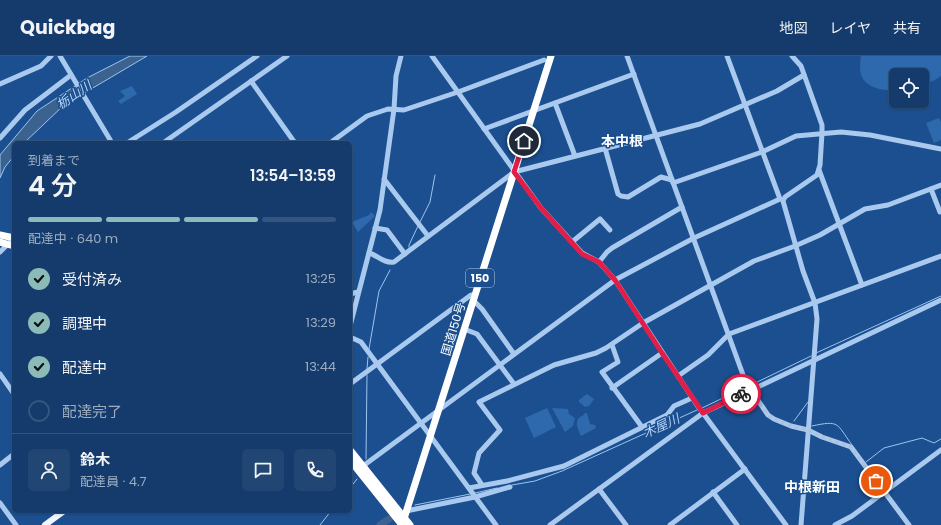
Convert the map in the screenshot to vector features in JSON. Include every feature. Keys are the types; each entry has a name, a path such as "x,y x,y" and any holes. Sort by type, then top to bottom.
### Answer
{"highway":[{"name":"国道150号","path":"403,521 551,56"},
{"path":"0,235 12,238"},
{"path":"0,242 11,245"},
{"path":"352,452 403,521"},
{"path":"352,462 403,521 410,525"}],"main road":[{"path":"45,525 61,513"}],"street":[{"path":"0,84 41,66 51,56"},
{"path":"60,56 111,141"},
{"path":"130,141 176,112 257,56"},
{"path":"166,141 287,56"},
{"path":"352,318 380,210 394,109 396,76 401,56"},
{"path":"432,56 541,208 582,254 599,262 615,280 692,398 786,525"},
{"path":"627,56 712,286 746,383 750,390 768,415 774,419 791,426 808,430 822,437 851,447 909,525"},
{"path":"727,56 762,152 783,201 795,246 815,303 817,319 801,525"},
{"path":"795,57 801,66 822,125 819,170 862,285"},
{"path":"333,141 367,116 388,109 404,110 458,92 544,60"},
{"path":"484,129 634,74"},
{"path":"368,253 390,263 394,262 514,172 700,124 777,91 804,75"},
{"path":"0,138 25,110 71,76"},
{"path":"252,81 294,141"},
{"path":"555,103 575,156"},
{"path":"605,148 618,194 628,197 661,177 673,182 762,152 796,136 841,132 870,135 941,149"},
{"path":"363,466 439,408 615,280 694,238 782,199 815,177 819,170"},
{"path":"384,179 428,236"},
{"path":"482,485 474,473 479,453 500,430 479,402 554,365 596,353 612,345 643,323 712,286 754,261 820,235 865,209 888,205 941,185"},
{"path":"931,189 940,212"},
{"path":"599,262 612,248 682,207"},
{"path":"572,242 600,219 610,230"},
{"path":"375,228 387,230 405,254"},
{"path":"0,252 11,245"},
{"path":"678,376 708,355 729,334 941,256"},
{"path":"352,294 358,292"},
{"path":"352,382 471,295 514,354"},
{"path":"550,525 703,413 941,300"},
{"path":"464,329 477,334 501,364 514,384"},
{"path":"352,338 361,342 496,525"},
{"path":"612,345 618,362 602,372 642,428"},
{"path":"612,388 662,353"},
{"path":"0,374 12,389"},
{"path":"468,488 507,481 564,466 667,415 674,406 692,398"},
{"path":"835,525 852,516 939,452 941,459"},
{"path":"0,465 12,456"},
{"path":"670,525 745,469"},
{"path":"403,521 475,496 510,487"},
{"path":"599,489 626,525"},
{"path":"713,492 737,525"},
{"path":"0,503 16,525"}],"shaded area":[{"path":"861,56 941,56 941,76 929,82 929,68 889,68 889,90 878,89 866,82 862,77 860,68"},
{"path":"132,86 137,94 121,104 118,101 125,96 120,91"},
{"path":"939,118 941,122 941,140 934,143 926,123"},
{"path":"371,212 375,216 358,232 352,222 369,215"},
{"path":"587,394 594,399 589,406 585,407 579,402 579,400"},
{"path":"547,408 556,427 534,438 525,418"},
{"path":"552,408 568,409 569,414 575,418 573,426 565,432"},
{"path":"585,413 587,413 590,424 595,425 596,428 581,436 577,421"}],"water":[{"name":"栃山川","path":"130,56 147,56 64,105 26,141 12,141 12,158 5,167 0,178 0,155 37,111 87,78"}],"waterway":[{"path":"420,222 430,202 435,175"},
{"path":"409,247 418,226"},
{"path":"369,349 379,291 390,270"},
{"name":"木屋川","path":"816,353 941,296"},
{"name":"木屋川","path":"749,386 811,356"},
{"path":"367,369 368,357"},
{"path":"366,459 367,375"},
{"name":"木屋川","path":"702,408 746,387"},
{"path":"794,421 808,402"},
{"name":"木屋川","path":"512,485 535,481 562,471 697,410"},
{"path":"812,426 828,423 836,425 840,428 852,445"},
{"path":"866,462 884,448 922,438 934,443 941,439"},
{"path":"352,485 357,479"},
{"name":"木屋川","path":"475,493 497,488"},
{"name":"木屋川","path":"415,505 470,494"},
{"path":"320,525 329,513"},
{"name":"木屋川","path":"380,525 389,519"}],"way so far":[{"path":"741,394 750,390 768,415 774,419 791,426 808,430 822,437 851,447 876,481"}],"district":[{"name":"本中根","path":"622,141"},
{"name":"中根新田","path":"812,487"}],"route":[{"path":"524,141 514,172 541,208 582,254 603,265 615,280 703,413 741,394"}]}
